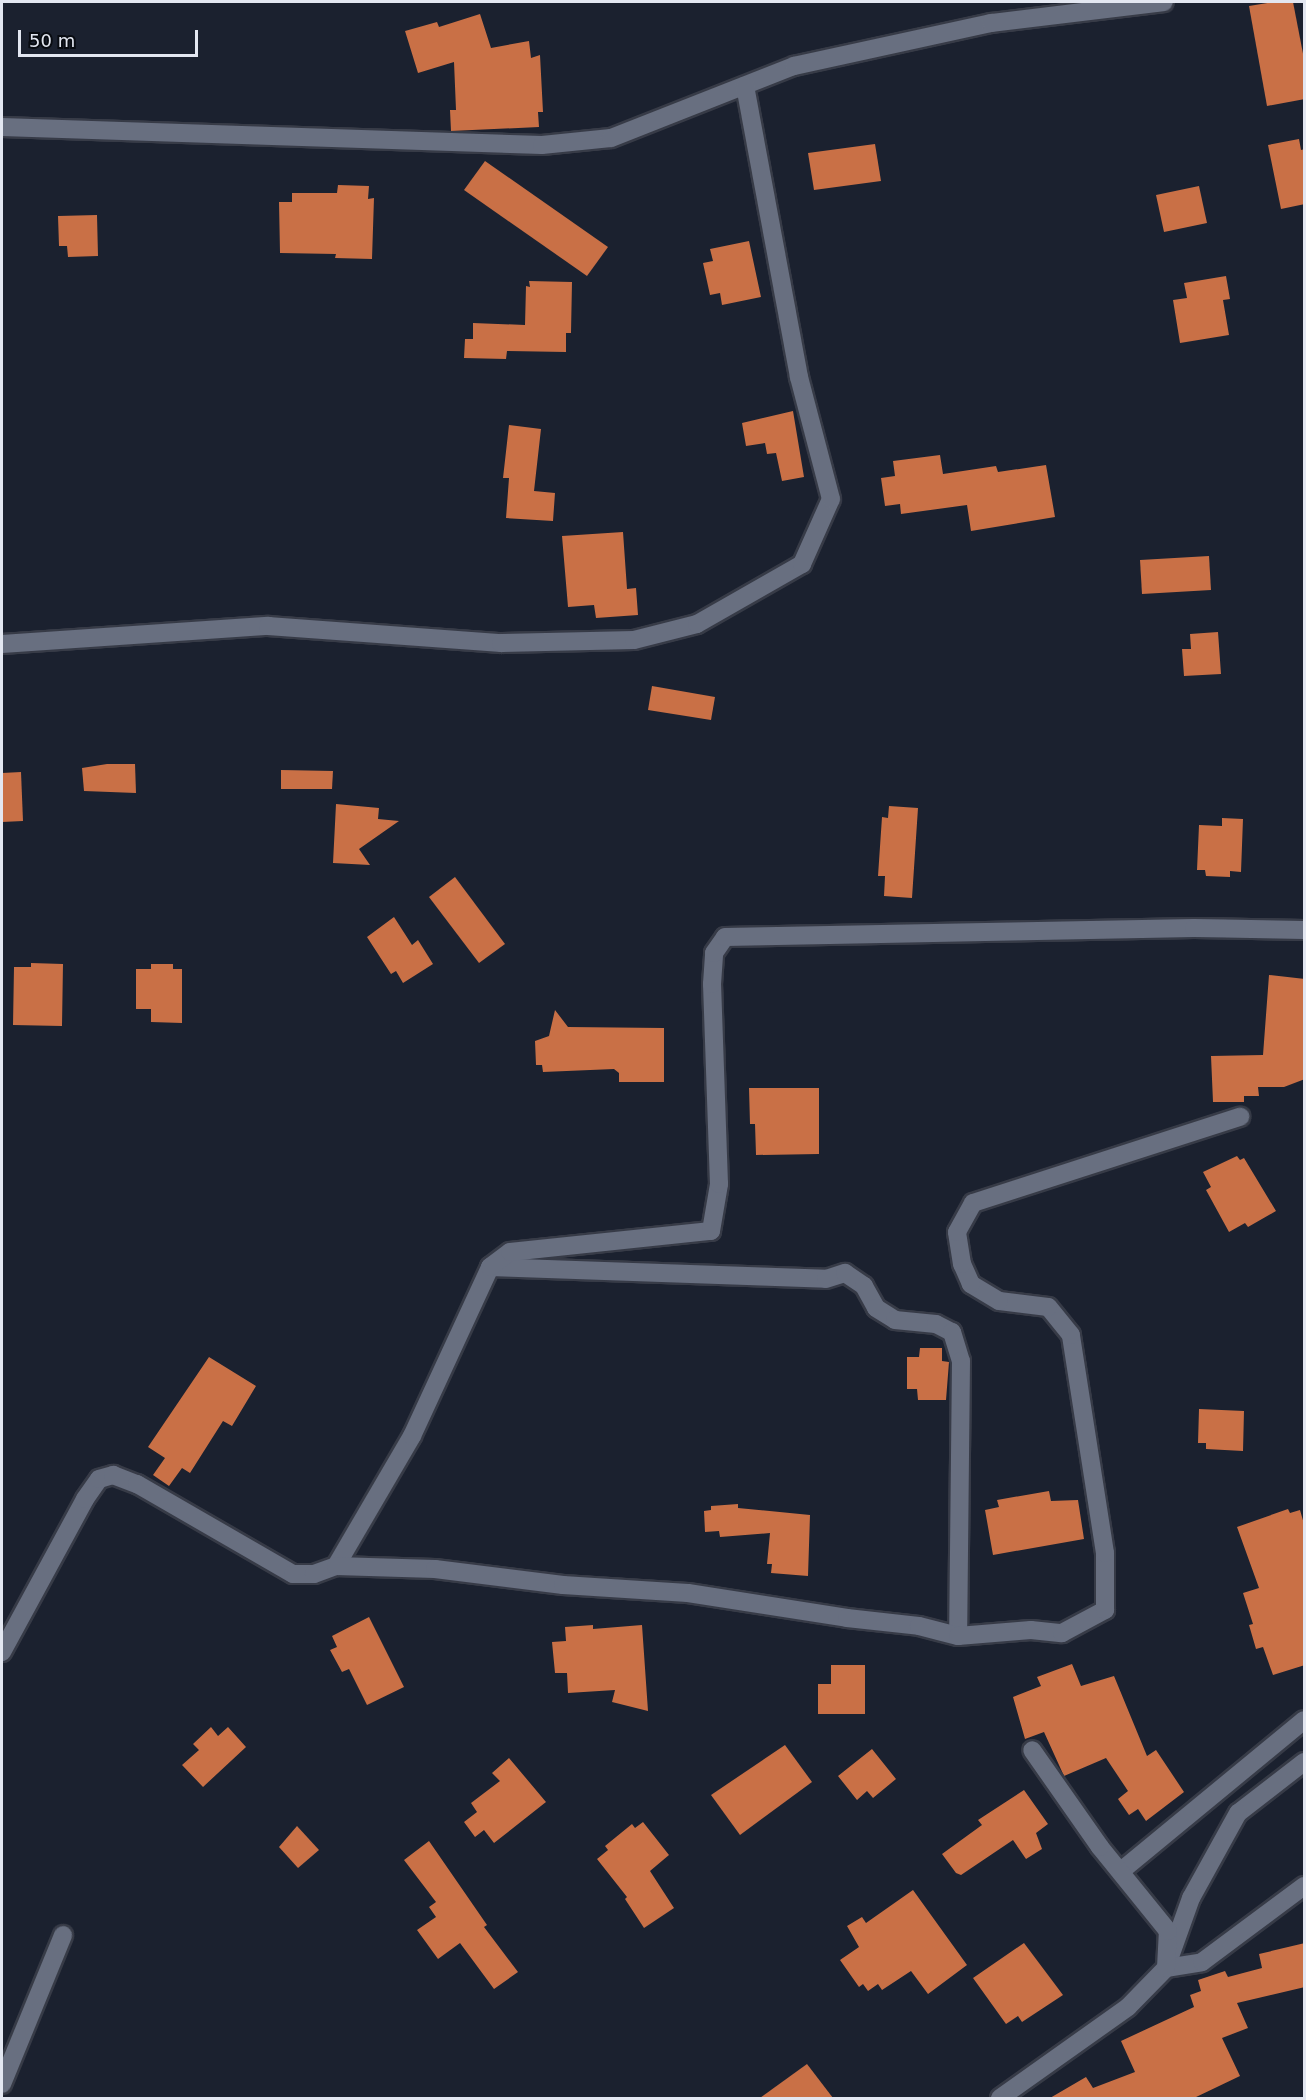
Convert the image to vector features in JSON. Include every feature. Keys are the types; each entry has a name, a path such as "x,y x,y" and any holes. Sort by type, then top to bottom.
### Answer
{"street":[{"path":"2,128 542,145 611,138 794,66 991,23 1164,2"},
{"path":"2,644 268,626 501,643 634,640 697,624 802,564 831,499 799,377 745,86"},
{"path":"336,1566 412,1436 490,1267 510,1252 711,1231 719,1184 712,984 714,953 725,937 1194,928 1305,930"},
{"path":"2,1652 85,1499 99,1479 113,1475 137,1484 293,1574 314,1574 336,1566 435,1569 563,1584 688,1593 847,1618 919,1626 958,1636 1031,1630 1062,1634 1105,1610 1105,1553 1071,1335 1048,1307 999,1301 971,1284 962,1264 957,1232 973,1203 1240,1117"},
{"path":"490,1267 826,1279 844,1273 864,1286 876,1308 896,1320 936,1324 952,1332 961,1361 958,1636"},
{"path":"1121,1871 1305,1720"},
{"path":"1032,1750 1168,1931 1166,1968"},
{"path":"1000,2098 1128,2007 1166,1968 1191,1898 1238,1814 1305,1762"},
{"path":"1166,1968 1202,1962 1305,1886"},
{"path":"2,2084 63,1935"}],"building":[{"path":"1293,2 1305,64 1305,99 1267,106 1249,6"},
{"path":"480,14 491,48 529,41 531,58 540,55 543,112 538,112 539,127 451,131 450,110 456,110 454,62 418,73 405,31 437,22 439,27"},
{"path":"1299,139 1301,150 1305,149 1305,204 1281,209 1268,145"},
{"path":"875,144 881,181 814,190 808,153"},
{"path":"485,161 608,247 587,276 464,190"},
{"path":"338,185 369,186 368,199 374,198 372,259 335,258 336,254 280,253 279,202 292,202 292,193 337,193"},
{"path":"1199,186 1207,223 1164,232 1156,195"},
{"path":"97,215 98,256 68,257 67,246 59,246 58,216"},
{"path":"749,241 761,297 722,305 720,293 710,295 703,263 713,261 710,249"},
{"path":"1226,276 1230,299 1223,300 1229,335 1180,343 1173,300 1187,298 1184,283"},
{"path":"529,281 572,282 571,333 566,333 566,352 507,351 506,359 464,358 465,339 473,339 473,323 525,325 526,286 530,287"},
{"path":"793,411 804,477 782,481 776,453 767,454 765,443 746,446 742,423"},
{"path":"509,425 541,429 534,491 555,493 553,521 506,518 509,478 503,478"},
{"path":"940,455 943,474 996,466 998,472 1046,465 1055,517 971,531 967,505 901,514 900,504 885,506 881,478 895,476 893,461"},
{"path":"623,532 627,589 636,588 638,615 596,618 594,605 568,607 562,536"},
{"path":"1209,556 1211,590 1142,594 1140,560"},
{"path":"1218,632 1221,674 1184,676 1182,649 1191,649 1190,634"},
{"path":"652,686 715,697 711,720 648,710"},
{"path":"107,764 135,764 136,793 84,791 82,768"},
{"path":"281,770 333,771 332,789 281,789"},
{"path":"21,772 23,821 2,822 2,773"},
{"path":"336,804 379,808 378,819 399,821 359,849 370,865 333,863"},
{"path":"889,806 918,808 912,898 884,896 885,876 878,876 882,817 888,818"},
{"path":"1222,818 1243,819 1241,872 1230,871 1230,877 1206,876 1205,870 1197,870 1199,825 1222,826"},
{"path":"455,877 505,944 479,963 429,897"},
{"path":"394,917 412,945 418,940 433,964 403,983 396,971 391,974 367,937"},
{"path":"31,963 63,964 62,1026 13,1025 14,967 31,967"},
{"path":"151,964 173,964 173,969 182,969 182,1023 151,1022 151,1009 136,1009 136,969 151,969"},
{"path":"1269,975 1305,979 1305,1079 1284,1087 1258,1087 1259,1096 1244,1096 1244,1102 1213,1102 1211,1056 1263,1055"},
{"path":"555,1010 568,1027 664,1028 664,1082 619,1082 619,1073 614,1069 543,1072 542,1065 536,1065 535,1041 549,1036"},
{"path":"749,1088 819,1088 819,1154 756,1155 755,1124 750,1124"},
{"path":"1237,1156 1240,1160 1244,1158 1276,1211 1248,1227 1245,1223 1229,1232 1206,1190 1211,1187 1203,1172"},
{"path":"920,1348 942,1348 942,1361 949,1362 946,1400 918,1400 917,1389 907,1389 907,1357 919,1357"},
{"path":"209,1357 256,1386 232,1426 223,1421 190,1473 182,1468 169,1486 153,1475 165,1458 148,1447"},
{"path":"1199,1409 1244,1411 1243,1451 1206,1449 1206,1443 1198,1443"},
{"path":"1049,1491 1051,1501 1078,1500 1084,1539 993,1555 985,1510 999,1507 997,1500"},
{"path":"738,1504 738,1508 810,1515 808,1576 771,1573 772,1564 767,1564 770,1533 720,1537 719,1531 705,1532 704,1511 711,1510 711,1506"},
{"path":"1288,1509 1290,1513 1300,1510 1304,1524 1305,1665 1273,1675 1263,1647 1256,1649 1249,1625 1253,1624 1243,1593 1259,1588 1237,1527"},
{"path":"369,1617 404,1687 367,1705 349,1669 342,1672 330,1650 337,1647 332,1636"},
{"path":"593,1625 593,1629 642,1625 648,1711 612,1702 615,1690 568,1693 567,1673 555,1673 552,1642 566,1641 565,1627"},
{"path":"1072,1664 1081,1686 1114,1676 1147,1756 1156,1750 1184,1792 1146,1821 1138,1809 1129,1815 1118,1799 1128,1791 1106,1758 1064,1776 1044,1732 1025,1739 1013,1697 1041,1686 1037,1677"},
{"path":"831,1665 865,1665 865,1714 818,1714 818,1684 831,1684"},
{"path":"211,1727 218,1736 228,1727 246,1747 203,1787 182,1765 199,1750 193,1744"},
{"path":"785,1745 812,1782 740,1835 711,1795"},
{"path":"872,1749 896,1779 873,1798 867,1791 857,1800 838,1776"},
{"path":"509,1758 546,1802 494,1843 484,1830 475,1837 464,1822 477,1812 471,1803 500,1781 492,1773"},
{"path":"1024,1790 1048,1824 1036,1833 1042,1849 1026,1859 1013,1840 961,1875 956,1873 942,1854 982,1825 978,1820"},
{"path":"643,1822 669,1855 650,1871 674,1908 644,1928 625,1899 627,1897 597,1859 608,1850 605,1846 632,1824 635,1828"},
{"path":"297,1826 319,1850 298,1868 279,1847"},
{"path":"429,1841 487,1925 484,1927 518,1972 494,1989 460,1943 438,1959 417,1930 436,1917 429,1907 436,1902 404,1860"},
{"path":"913,1890 967,1965 928,1994 911,1971 882,1990 878,1984 868,1991 863,1984 859,1987 840,1960 859,1947 847,1926 862,1917 866,1923"},
{"path":"1024,1943 1063,1995 1022,2022 1018,2016 1006,2024 973,1978"},
{"path":"1305,1943 1305,1987 1237,2003 1248,2028 1222,2038 1240,2076 1194,2098 1050,2098 1086,2077 1093,2088 1135,2072 1121,2041 1194,2007 1190,1995 1201,1991 1198,1980 1225,1971 1228,1977 1262,1968 1259,1954"},
{"path":"807,2064 833,2098 760,2098"}]}
